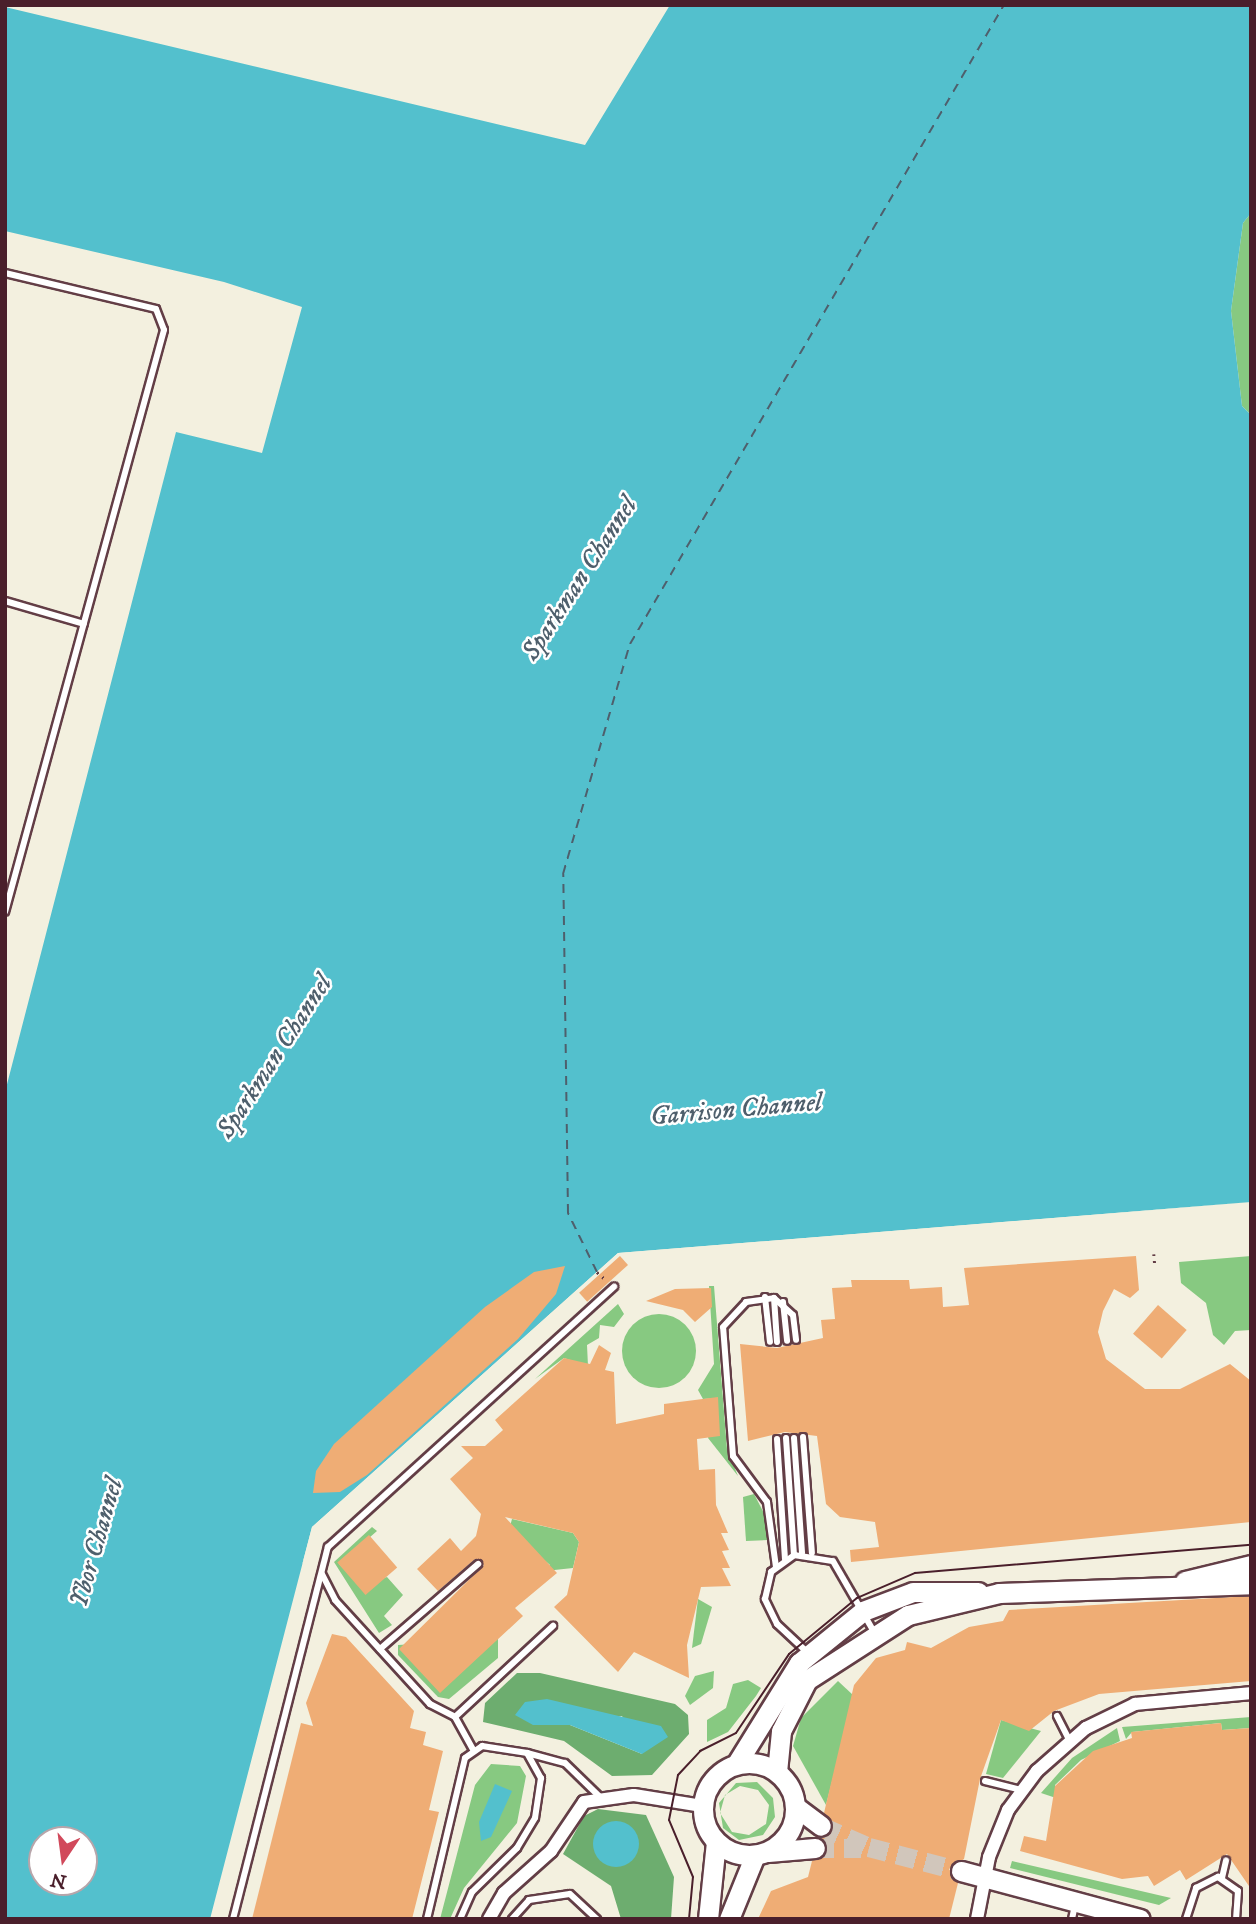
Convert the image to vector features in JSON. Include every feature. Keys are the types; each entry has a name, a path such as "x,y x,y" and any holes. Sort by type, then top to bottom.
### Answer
{"main road":[{"path":"1180,1582 1251,1565"},
{"path":"821,1826 796,1807 777,1772 780,1731 802,1687 874,1632 908,1615 984,1594 1180,1582 1248,1583"},
{"path":"708,1919 716,1842 702,1806 717,1775 737,1763 808,1654 863,1611 913,1592 966,1587 984,1594"},
{"path":"737,1763 777,1772"},
{"path":"729,1919 761,1853 788,1833 796,1807"},
{"path":"716,1842 761,1853 815,1848"},
{"path":"961,1871 1074,1911 1140,1919"}],"street":[{"path":"977,1919 993,1842 1022,1790 1070,1741 1105,1714 1135,1704 1251,1693"},
{"path":"489,1919 504,1893 551,1851 577,1808 600,1797 659,1796 702,1806"}],"lane":[{"path":"5,273 156,309 164,330 5,912"},
{"path":"5,601 84,624"},
{"path":"233,1919 328,1547 614,1286"},
{"path":"765,1297 774,1342 774,1298"},
{"path":"776,1567 766,1502 733,1456 722,1332 746,1302 765,1297 783,1302 793,1315 796,1340"},
{"path":"783,1302 787,1341"},
{"path":"803,1437 812,1553"},
{"path":"794,1555 790,1438 802,1553"},
{"path":"777,1439 785,1559"},
{"path":"808,1654 769,1612 766,1585 776,1567 794,1555 812,1553 843,1571 874,1632"},
{"path":"380,1649 478,1564"},
{"path":"321,1574 335,1600 430,1704 455,1717 472,1750"},
{"path":"455,1717 553,1626"},
{"path":"1057,1716 1070,1741"},
{"path":"472,1750 497,1746 565,1763 600,1797"},
{"path":"427,1919 462,1767 472,1750"},
{"path":"460,1919 472,1892 517,1848 535,1818 541,1778 527,1753"},
{"path":"985,1781 1022,1790"},
{"path":"1222,1878 1226,1860"},
{"path":"1186,1919 1196,1888 1222,1878"},
{"path":"1222,1878 1238,1891 1236,1919"},
{"path":"512,1919 529,1900 570,1894 597,1919"}],"path":[{"path":"1154,1254 1155,1266"}],"green space":[{"path":"1251,213 1251,415 1242,406 1231,311 1243,223"},
{"path":"1251,1256 1251,1330 1235,1331 1224,1345 1213,1335 1206,1303 1181,1283 1179,1262"},
{"path":"709,1286 714,1286 727,1449 738,1476 708,1438 718,1398 703,1399 698,1390 714,1364"},
{"path":"618,1304 624,1314 614,1327 600,1325 599,1338 587,1345 588,1366 564,1358 535,1379"},
{"path":"659,1314 673,1317 685,1325 693,1337 696,1351 693,1365 685,1377 673,1385 659,1388 645,1385 633,1377 625,1365 622,1351 625,1337 633,1325 645,1317"},
{"path":"754,1494 768,1521 768,1540 746,1541 743,1497"},
{"path":"512,1519 573,1533 579,1542 573,1568 545,1571 550,1565 509,1530"},
{"path":"372,1527 377,1531 339,1564 359,1585 387,1577 403,1595 384,1616 392,1625 379,1633 334,1562"},
{"path":"698,1599 712,1607 701,1644 692,1648"},
{"path":"498,1639 498,1658 449,1699 438,1697 398,1655 398,1645"},
{"path":"714,1671 713,1688 690,1705 685,1696 695,1676"},
{"path":"517,1673 540,1673 675,1704 688,1715 689,1734 652,1775 612,1776 564,1741 483,1722 485,1703","holes":["622,1716 642,1754 570,1725"]},
{"path":"748,1680 761,1688 756,1696 728,1732 707,1742 707,1720 726,1708 733,1684"},
{"path":"838,1681 854,1696 826,1805 793,1746 801,1718"},
{"path":"1251,1717 1251,1728 1222,1730 1221,1723 1132,1732 1126,1739 1122,1727"},
{"path":"1001,1720 1041,1731 1003,1778 986,1774"},
{"path":"1117,1728 1120,1741 1081,1760 1055,1785 1056,1798 1041,1793 1072,1758"},
{"path":"491,1764 520,1766 526,1776 517,1823 464,1888 450,1919 440,1919 475,1785"},
{"path":"757,1782 773,1798 775,1817 763,1835 739,1840 723,1828 721,1814 732,1832 749,1835 766,1824 769,1805 758,1790 740,1786 727,1794 736,1783"},
{"path":"598,1809 646,1815 674,1877 671,1919 621,1919 611,1886 563,1854 584,1816"},
{"path":"1012,1861 1171,1898 1159,1905 1010,1868"}],"water":[{"path":"670,5 1251,5 1251,213 1243,223 1231,311 1242,406 1251,415 1251,1202 618,1253 312,1527 210,1919 5,1919 5,1092 176,432 262,453 302,307 224,282 5,231 5,7 585,145"},
{"path":"547,1699 661,1726 668,1737 642,1754 570,1725 533,1725 515,1715 525,1702"},
{"path":"495,1784 512,1791 491,1837 481,1841 479,1822"},
{"path":"616,1821 632,1828 639,1844 632,1860 616,1867 600,1860 593,1844 600,1828"}],"pier":[{"path":"1251,1202 620,1256 316,1529 302,1565 312,1527 618,1253"}],"building":[{"path":"620,1256 628,1265 587,1302 579,1293"},
{"path":"1136,1256 1139,1290 1130,1298 1114,1289 1103,1311 1098,1332 1106,1359 1145,1389 1180,1389 1230,1364 1251,1381 1251,1522 851,1562 850,1550 879,1547 875,1522 840,1517 826,1504 817,1436 785,1432 748,1441 740,1344 777,1348 823,1338 821,1320 835,1319 832,1288 852,1287 851,1280 909,1280 910,1289 942,1287 943,1307 969,1305 964,1268"},
{"path":"565,1266 556,1294 518,1339 367,1475 340,1492 313,1493 316,1471 334,1444 485,1307 534,1272"},
{"path":"711,1288 712,1307 695,1322 683,1310 646,1301 675,1289"},
{"path":"1158,1305 1187,1330 1162,1359 1133,1334"},
{"path":"599,1345 611,1353 605,1370 614,1372 616,1424 664,1414 664,1404 718,1397 720,1436 697,1439 699,1470 715,1469 716,1505 728,1533 721,1533 729,1550 722,1551 730,1568 722,1568 731,1586 701,1587 687,1645 689,1678 634,1652 618,1672 554,1607 567,1595 579,1542 573,1533 505,1517 557,1573 515,1608 523,1616 440,1693 399,1649 484,1565 475,1559 438,1591 417,1569 450,1538 461,1551 476,1536 481,1514 450,1479 473,1458 461,1446 485,1446 503,1430 495,1420 564,1358 590,1364"},
{"path":"369,1535 397,1567 366,1595 337,1563"},
{"path":"1251,1596 1251,1681 1099,1694 1054,1711 1029,1731 1001,1720 980,1779 964,1859 949,1869 958,1883 949,1919 758,1919 771,1891 808,1877 812,1861 826,1853 822,1838 833,1827 824,1813 854,1685 876,1658 905,1650 907,1642 931,1648 969,1627 1003,1621 1009,1610"},
{"path":"332,1634 346,1637 414,1711 410,1728 426,1732 423,1745 443,1751 429,1810 439,1812 412,1919 252,1919 301,1723 313,1726 306,1703"},
{"path":"1221,1723 1222,1730 1251,1728 1251,1889 1227,1854 1186,1880 1180,1870 1154,1886 1148,1876 1122,1879 1020,1851 1024,1836 1046,1841 1055,1786 1093,1751 1132,1738 1131,1732"}],"ferry route":[{"path":"597,1272 568,1213 563,874 630,644 1004,5"}],"tunnel":[{"path":"821,1826 869,1847 961,1871"},
{"path":"815,1848 861,1848"}],"tram line":[{"path":"689,1919 693,1877 669,1820 678,1775 700,1751 736,1733 789,1654 857,1598 915,1573 1251,1545"}],"water label":[{"name":"Sparkman Channel","path":"580,579"},
{"name":"Sparkman Channel","path":"275,1057"},
{"name":"Garrison Channel","path":"736,1110"},
{"name":"Ybor Channel","path":"97,1543"}]}
